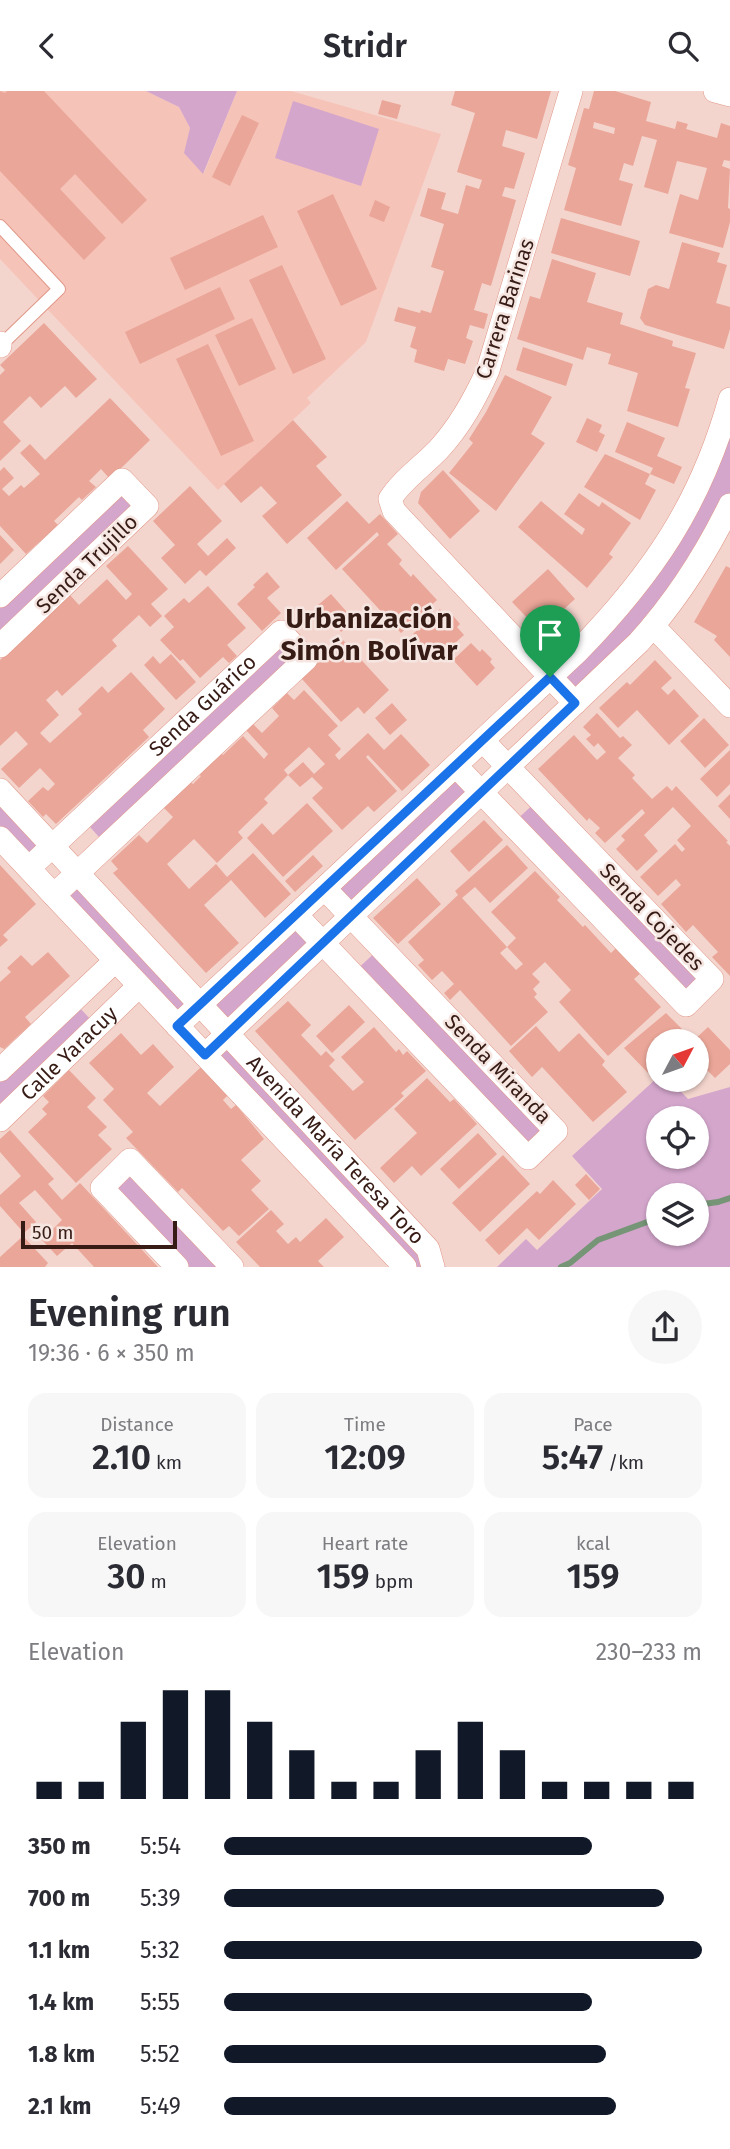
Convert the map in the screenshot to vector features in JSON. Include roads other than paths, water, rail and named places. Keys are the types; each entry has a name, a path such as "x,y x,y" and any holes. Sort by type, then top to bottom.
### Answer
{"street":[{"name":"Carrera Barinas","path":"550,677 394,511 390,499 440,448 460,423 488,370 571,91"},
{"path":"715,91 730,96"},
{"path":"177,1026 483,741 630,596 665,546 701,482 730,399"},
{"name":"Senda Trujillo","path":"0,596 122,480 147,506 0,646"},
{"path":"205,1055 653,626 707,550 730,505"},
{"path":"653,626 730,706"},
{"name":"Senda Guárico","path":"29,869 281,632 306,659 54,895"},
{"path":"550,677 575,703"},
{"name":"Senda Cojedes","path":"456,766 686,1005 712,979 483,741"},
{"name":"Avenida María Teresa Toro","path":"0,790 432,1260"},
{"name":"Avenida María Teresa Toro","path":"0,838 405,1267"},
{"name":"Senda Miranda","path":"296,915 528,1158 556,1131 325,888"},
{"name":"Calle Yaracuy","path":"0,1070 116,961"},
{"name":"Calle Yaracuy","path":"0,1120 139,986"},
{"path":"177,1267 102,1188 130,1160 232,1267"}],"lane":[{"path":"0,226 59,289 1,345"}],"waterway":[{"path":"709,1203 730,1198"},
{"path":"561,1267 598,1240 646,1222"}],"district":[{"name":"Urbanización Simón Bolívar","path":"369,634"}]}
